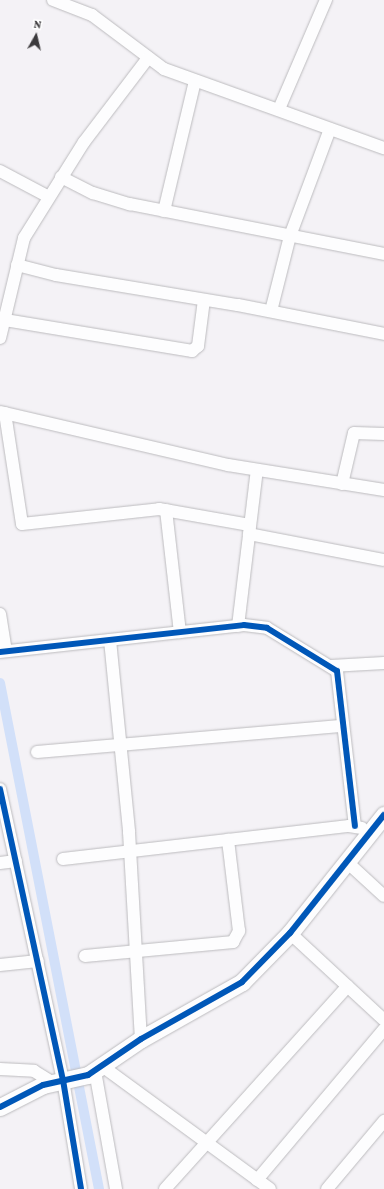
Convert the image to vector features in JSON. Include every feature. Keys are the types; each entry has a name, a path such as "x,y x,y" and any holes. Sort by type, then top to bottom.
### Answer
{"street":[{"path":"53,0 92,15 148,58 195,81 278,109 384,148"},
{"path":"278,109 326,0"},
{"path":"0,338 24,238 61,177 148,58"},
{"path":"164,211 195,81"},
{"path":"271,312 290,236 330,129"},
{"path":"0,171 49,197"},
{"path":"61,177 93,192 164,211 384,254"},
{"path":"17,265 56,276 204,300 384,334"},
{"path":"5,320 192,351 198,346 204,300"},
{"path":"384,490 257,470 2,412 22,524 166,510 384,560"},
{"path":"342,484 354,433 384,434"},
{"path":"238,626 257,470"},
{"path":"166,510 180,632"},
{"path":"0,614 2,651 238,626 267,628 331,666 338,677 355,826"},
{"path":"110,640 130,851 141,1039"},
{"path":"331,666 384,663"},
{"path":"36,752 121,748 343,726"},
{"path":"0,789 38,961 62,1081 81,1189"},
{"path":"0,1107 62,1081 95,1071 141,1039 242,982 290,933 384,815"},
{"path":"63,859 355,826 372,831"},
{"path":"85,956 236,939 239,931 228,840"},
{"path":"0,863 16,861"},
{"path":"347,862 384,896"},
{"path":"290,933 384,1020"},
{"path":"0,965 38,961"},
{"path":"165,1189 348,986"},
{"path":"257,1180 384,1029"},
{"path":"0,1069 34,1071 62,1081"},
{"path":"95,1071 270,1189"},
{"path":"95,1071 116,1189"},
{"path":"327,1189 384,1121"}],"waterway":[{"path":"0,683 99,1189"}],"cycle path":[{"path":"0,652 244,625 267,628 337,671 355,826"},
{"path":"0,789 63,1080 81,1189"},
{"path":"0,1107 43,1085 88,1075 141,1039 242,982 290,933 384,815"}]}
